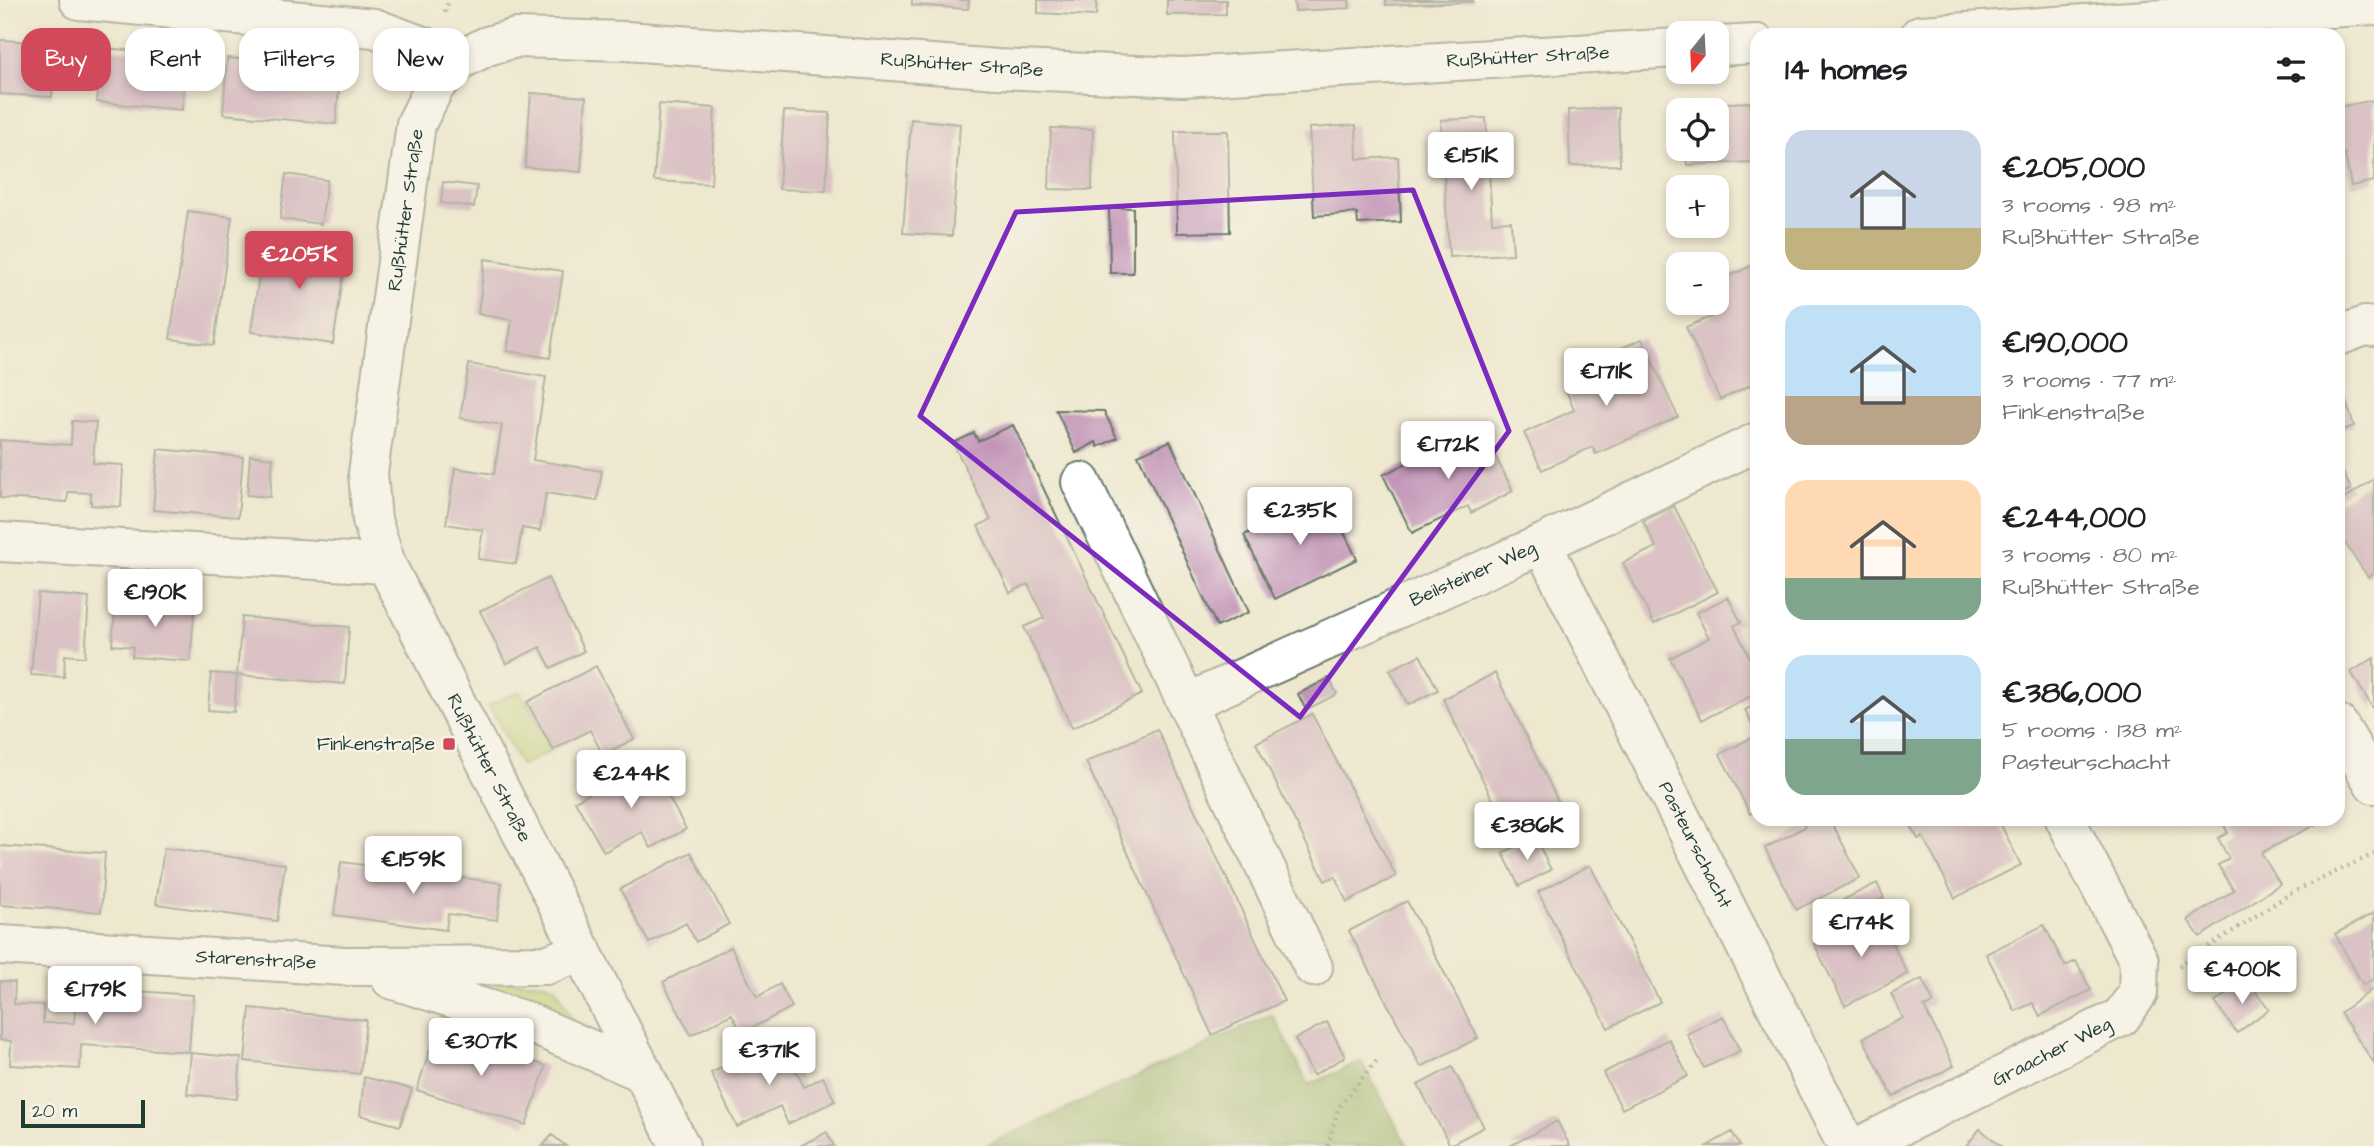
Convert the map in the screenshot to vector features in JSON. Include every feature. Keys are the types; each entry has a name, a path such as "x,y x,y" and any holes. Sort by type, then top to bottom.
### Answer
{"street":[{"path":"79,0 374,28"},
{"path":"2118,28 2185,10 2374,5"},
{"name":"Rußhütter Straße","path":"469,55 487,46 516,38 581,38 998,69 1183,76 1666,49"},
{"path":"1729,45 1750,44"},
{"name":"Rußhütter Straße","path":"432,91 416,124 368,473 372,520 386,564 680,1146"},
{"path":"2345,333 2365,326 2374,327"},
{"name":"Beilsteiner Weg","path":"1187,703 1542,544 1750,445"},
{"path":"1081,482 1313,967"},
{"path":"0,542 386,564"},
{"name":"Pasteurschacht","path":"1542,544 1847,1146"},
{"path":"2345,736 2374,784"},
{"path":"2069,826 2139,961 2129,1005"},
{"name":"Starenstraße","path":"0,945 345,966 547,965 582,951"},
{"name":"Starenstraße","path":"345,966 526,1021 644,1073"},
{"name":"Graacher Weg","path":"1860,1146 2129,1005"}],"path":[{"path":"2129,1005 2291,893 2374,855"},
{"path":"1328,1146 1338,1108 1377,1060"}],"highlighted area":[{"path":"1413,190 1509,431 1300,717 920,416 1016,212"}],"green space":[{"path":"520,691 553,750 521,766 489,705"},
{"path":"442,976 545,983 556,988 581,1035"},
{"path":"1272,1014 1309,1085 1361,1061 1408,1146 985,1146"}],"building":[{"path":"912,0 969,0 968,9 912,5"},
{"path":"1038,0 1097,0 1096,16 1038,13"},
{"path":"1167,0 1226,0 1226,14 1167,15"},
{"path":"1294,0 1349,0 1350,8 1295,11"},
{"path":"1386,0 1473,0 1473,2 1386,5"},
{"path":"0,40 21,41 21,91 52,91 52,97 0,94"},
{"path":"111,49 125,50 125,91 184,91 182,110 97,102 98,91 111,91"},
{"path":"227,58 239,59 239,91 339,91 336,124 223,114"},
{"path":"531,93 586,97 581,172 525,167"},
{"path":"2374,100 2374,181 2351,186 2345,153 2345,106"},
{"path":"1750,102 1750,162 1687,165 1687,161 1729,161 1729,103"},
{"path":"659,104 715,108 711,184 654,181"},
{"path":"1618,108 1620,165 1570,166 1568,110"},
{"path":"784,111 830,113 826,191 779,189"},
{"path":"1486,118 1492,222 1511,221 1513,254 1449,257 1441,120"},
{"path":"911,119 960,124 952,236 903,233"},
{"path":"1356,125 1357,159 1398,157 1401,222 1358,224 1357,213 1314,216 1309,128"},
{"path":"1051,128 1093,129 1092,190 1049,189"},
{"path":"1175,131 1228,131 1230,232 1177,233"},
{"path":"286,174 327,180 321,224 280,219"},
{"path":"443,182 477,186 474,207 441,203"},
{"path":"1109,208 1133,208 1133,273 1110,273"},
{"path":"188,211 232,217 214,345 170,339"},
{"path":"264,239 347,251 333,344 251,332"},
{"path":"485,259 563,271 550,358 507,351 512,320 478,314"},
{"path":"1750,266 1750,385 1720,400 1686,327 1713,316 1729,315 1729,276"},
{"path":"1642,339 1678,417 1596,454 1592,447 1542,470 1524,433 1574,410 1566,390 1600,374 1594,360"},
{"path":"469,364 546,377 533,460 602,471 597,501 546,493 540,531 522,528 516,564 478,559 483,530 446,524 455,468 494,474 502,425 460,418"},
{"path":"2345,398 2354,426 2345,429"},
{"path":"1056,410 1104,411 1117,438 1098,447 1096,442 1076,453"},
{"path":"72,421 96,422 93,463 123,465 121,507 91,505 91,493 68,492 67,502 0,498 0,440 71,445"},
{"path":"1013,425 1142,694 1072,728 1024,627 1044,618 1028,584 1010,593 978,526 991,520 953,443 974,433 978,441"},
{"path":"1480,426 1513,491 1471,513 1468,506 1412,533 1383,475"},
{"path":"1170,441 1249,612 1217,627 1138,455"},
{"path":"158,449 243,457 238,517 153,510"},
{"path":"250,455 273,458 270,497 247,495"},
{"path":"2345,477 2351,489 2345,492"},
{"path":"2374,479 2374,572 2368,577 2345,543 2345,498"},
{"path":"1326,496 1357,559 1275,599 1244,535"},
{"path":"1674,506 1718,592 1654,624 1623,563 1656,547 1643,521"},
{"path":"548,578 584,651 551,668 540,647 506,664 480,611"},
{"path":"38,593 89,598 85,657 65,655 64,677 31,675"},
{"path":"1728,597 1741,622 1734,626 1750,658 1750,696 1702,720 1670,658 1709,638 1696,613"},
{"path":"116,599 195,605 190,661 132,657 133,647 112,645"},
{"path":"242,617 349,627 345,684 237,675"},
{"path":"1420,655 1438,690 1408,705 1390,670"},
{"path":"2374,658 2374,710 2351,672"},
{"path":"596,666 634,739 603,755 590,730 553,750 527,702"},
{"path":"211,673 237,675 234,712 208,710"},
{"path":"1495,673 1563,811 1511,837 1443,699"},
{"path":"1329,678 1337,694 1306,710 1298,694"},
{"path":"1750,708 1750,720 1745,710"},
{"path":"1312,714 1396,876 1347,902 1335,876 1325,881 1256,743"},
{"path":"1157,729 1284,1001 1212,1035 1086,762"},
{"path":"1750,739 1750,814 1720,754"},
{"path":"649,761 686,829 651,848 642,832 604,852 575,801"},
{"path":"1834,826 1860,878 1796,910 1765,848 1805,827"},
{"path":"1911,826 2002,826 2021,865 1955,898 1923,837 1918,839"},
{"path":"2224,826 2313,826 2261,853 2280,884 2200,937 2188,920 2234,890 2218,865 2229,859 2218,838 2228,833"},
{"path":"1535,837 1551,870 1519,886 1503,853"},
{"path":"0,846 105,853 101,912 0,905"},
{"path":"164,848 285,864 277,921 156,904"},
{"path":"691,852 729,924 696,942 686,923 649,943 620,889"},
{"path":"341,862 502,883 497,920 448,914 446,930 334,915"},
{"path":"1590,865 1660,1002 1608,1028 1538,892"},
{"path":"1877,883 1884,898 1850,914 1843,900"},
{"path":"1407,901 1478,1038 1421,1067 1349,931"},
{"path":"1876,912 1908,974 1845,1006 1814,944"},
{"path":"2374,913 2374,979 2363,985 2335,934"},
{"path":"2044,925 2065,966 2076,961 2091,990 2040,1016 2033,1003 2015,1011 1986,954"},
{"path":"731,947 757,997 780,984 792,1007 742,1033 732,1014 691,1035 663,982"},
{"path":"1922,979 1934,1003 1924,1007 1954,1066 1893,1097 1863,1038 1903,1018 1891,994"},
{"path":"2247,979 2269,1009 2237,1033 2215,1002"},
{"path":"0,981 15,982 14,1004 43,1005 43,1023 74,1023 77,987 193,995 189,1052 81,1045 80,1069 10,1065 11,1041 0,1040"},
{"path":"2374,988 2374,1063 2340,1013"},
{"path":"250,1008 366,1020 360,1074 245,1061"},
{"path":"1723,1016 1740,1051 1704,1068 1687,1034"},
{"path":"1327,1022 1345,1057 1313,1075 1295,1039"},
{"path":"436,1030 546,1066 526,1125 417,1090"},
{"path":"780,1039 804,1087 823,1077 835,1101 788,1124 780,1106 737,1127 711,1073"},
{"path":"1669,1039 1688,1076 1622,1109 1603,1073"},
{"path":"191,1053 241,1058 237,1099 187,1094"},
{"path":"1452,1067 1484,1127 1450,1145 1418,1085"},
{"path":"364,1077 412,1089 400,1126 360,1115"},
{"path":"1557,1121 1570,1146 1510,1146"},
{"path":"1980,1129 2001,1146 1966,1146"},
{"path":"827,1132 834,1146 800,1146"},
{"path":"1732,1132 1740,1146 1707,1146"},
{"path":"552,1135 566,1146 543,1146"}],"place":[{"name":"Finkenstraße","path":"449,744"}]}
